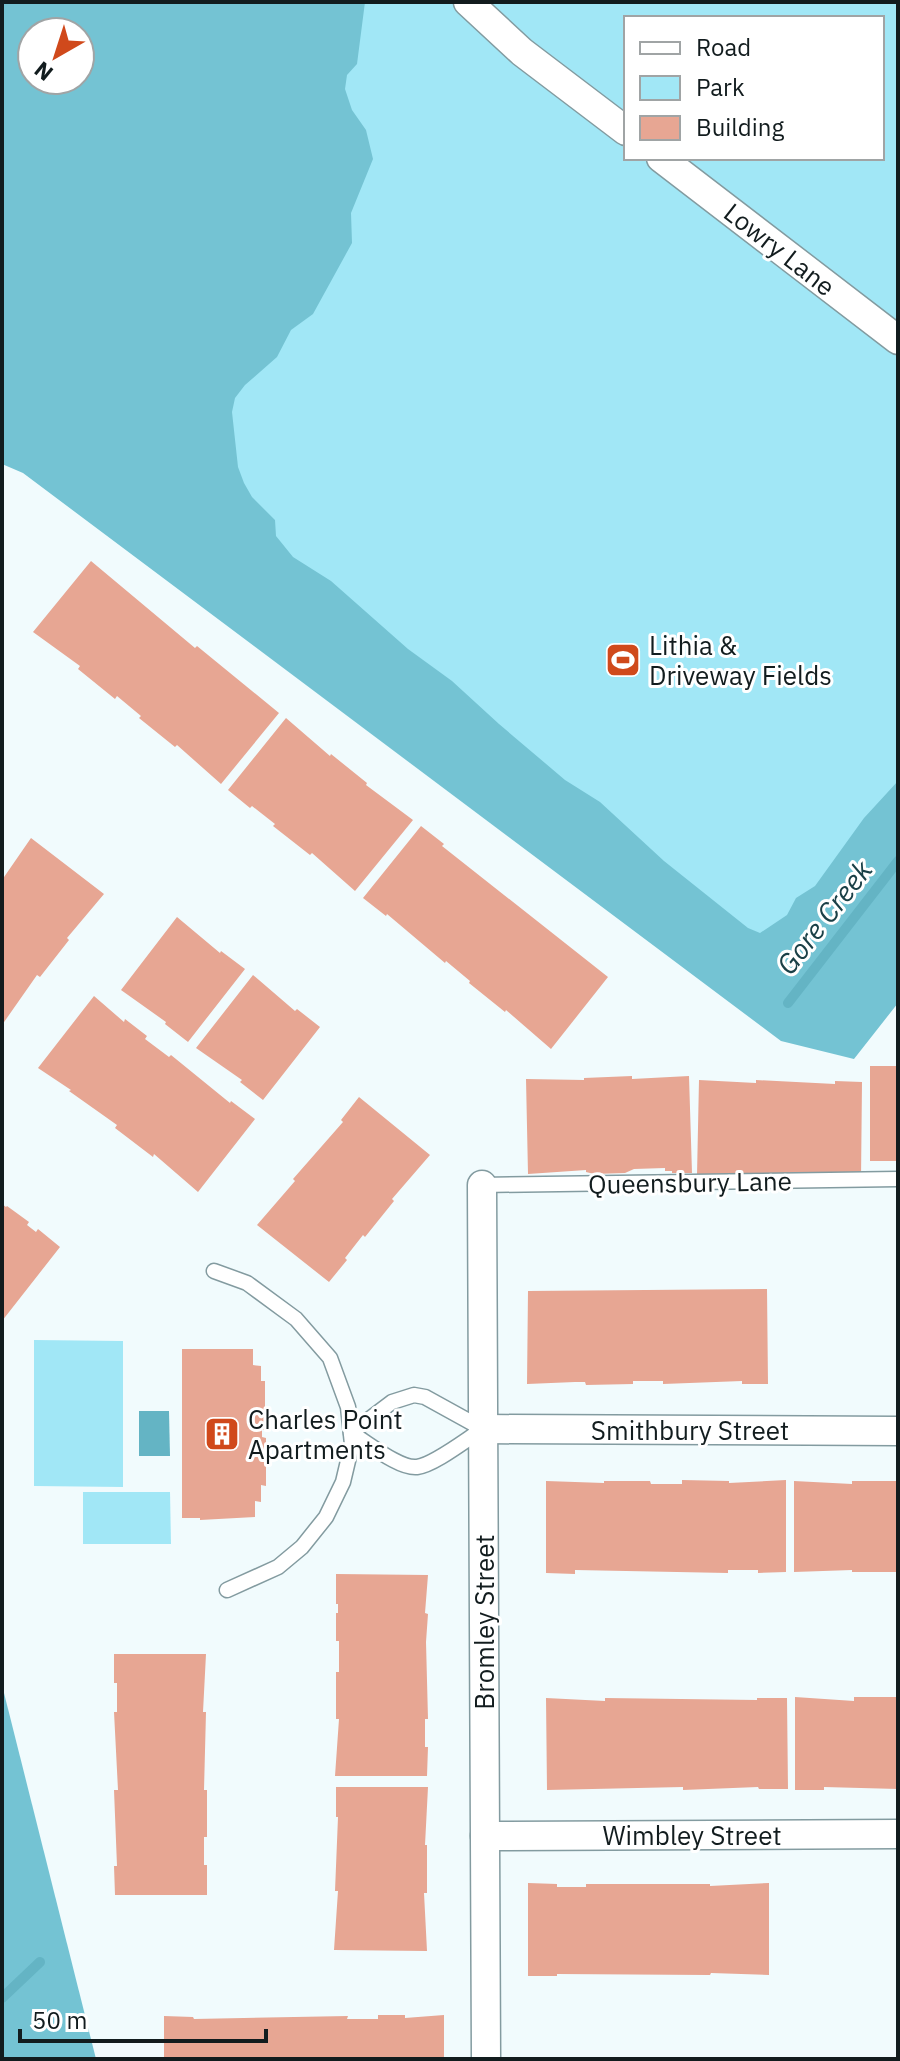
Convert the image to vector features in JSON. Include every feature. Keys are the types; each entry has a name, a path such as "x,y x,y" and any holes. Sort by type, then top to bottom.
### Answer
{"street":[{"path":"468,2 522,52 624,129"},
{"name":"Lowry Lane","path":"664,160 898,340"},
{"name":"Bromley Street","path":"482,1185 486,2059"},
{"name":"Smithbury Street","path":"483,1429 898,1431"},
{"name":"Wimbley Street","path":"485,1836 898,1834"}],"lane":[{"name":"Queensbury Lane","path":"482,1185 898,1179"},
{"path":"214,1271 247,1283 296,1319 330,1358 348,1407 352,1444 343,1482 326,1517 302,1547 278,1567 227,1590"},
{"path":"414,1395 425,1397 483,1429 432,1462 415,1467 398,1462 351,1433 392,1402 414,1395"}],"green space":[{"name":"Lithia & Driveway Fields","path":"2,2 898,2 898,935 819,1035 2,385"},
{"path":"34,1340 123,1341 123,1487 34,1486"},
{"path":"83,1492 170,1492 171,1544 83,1544"}],"shaded area":[{"path":"2,2 365,2 357,64 347,75 345,89 352,110 366,130 373,159 351,213 352,243 313,314 291,330 277,357 235,398 232,412 238,467 244,483 252,497 275,520 276,536 293,557 331,581 565,780 600,802 664,861 748,928 760,933 787,915 796,898 815,886 864,818 898,781 898,1003 854,1059 781,1041 23,473 2,464"},
{"path":"139,1411 169,1411 170,1456 139,1456"},
{"path":"2,1685 96,2059 2,2059"}],"building":[{"path":"91,561 279,713 221,784 177,745 175,747 139,718 141,716 117,696 115,699 78,669 80,666 33,632"},
{"path":"286,718 413,820 355,891 312,853 310,855 273,826 275,824 228,790"},
{"path":"421,826 608,977 551,1049 446,961 363,898"},
{"path":"31,838 104,894 67,938 69,940 40,977 37,975 2,1025 2,880"},
{"path":"177,917 220,953 245,969 188,1042 121,990"},
{"path":"253,975 295,1011 297,1009 320,1027 263,1100 240,1082 242,1080 196,1048"},
{"path":"94,996 124,1022 125,1019 147,1036 145,1039 255,1119 198,1192 154,1154 153,1157 115,1128 117,1125 38,1068"},
{"path":"870,1066 896,1066 898,1069 897,1161 870,1161"},
{"path":"632,1076 632,1079 689,1076 692,1173 672,1173 665,1171 665,1168 634,1169 625,1173 594,1174 586,1170 528,1174 526,1079 584,1080"},
{"path":"699,1080 862,1082 861,1179 834,1174 697,1175"},
{"path":"359,1097 430,1155 392,1199 394,1201 365,1237 363,1235 329,1282 257,1225 343,1122 341,1120"},
{"path":"2,1204 60,1247 2,1321"},
{"path":"767,1289 768,1384 742,1384 742,1381 663,1384 663,1381 633,1381 633,1384 527,1384 528,1291"},
{"name":"Charles Point Apartments","path":"182,1349 253,1349 253,1365 261,1366 261,1381 265,1381 265,1430 262,1430 262,1437 266,1438 266,1486 261,1485 261,1502 255,1501 255,1517 182,1518"},
{"path":"682,1480 729,1483 786,1480 786,1572 575,1570 575,1574 546,1573 546,1481 682,1484"},
{"path":"794,1481 852,1484 852,1481 898,1481 898,1572 794,1572"},
{"path":"336,1574 428,1575 425,1613 428,1614 427,1776 335,1776 339,1719 336,1719 339,1641 336,1641"},
{"path":"114,1654 206,1654 203,1712 206,1712 204,1790 207,1790 207,1837 204,1837 204,1865 207,1865 207,1895 115,1895 114,1790 118,1790"},
{"path":"795,1697 854,1701 854,1697 898,1697 898,1789 824,1787 824,1790 795,1790"},
{"path":"546,1698 605,1701 605,1698 787,1698 788,1789 683,1790 683,1787 547,1790"},
{"path":"336,1787 428,1787 425,1845 427,1893 424,1893 427,1951 334,1950 338,1891 335,1891"},
{"path":"528,1883 586,1887 586,1884 710,1886 769,1883 769,1975 528,1976"},
{"path":"378,2015 405,2015 405,2018 444,2015 444,2059 164,2059 164,2016 194,2019 348,2016 347,2019 378,2019"}],"waterway":[{"name":"Gore Creek","path":"788,1003 898,861"},
{"name":"Gore Creek","path":"2,1998 40,1962"}],"place":[{"name":"Lithia & Driveway Fields","path":"623,660"},
{"name":"Charles Point Apartments","path":"222,1434"}]}
